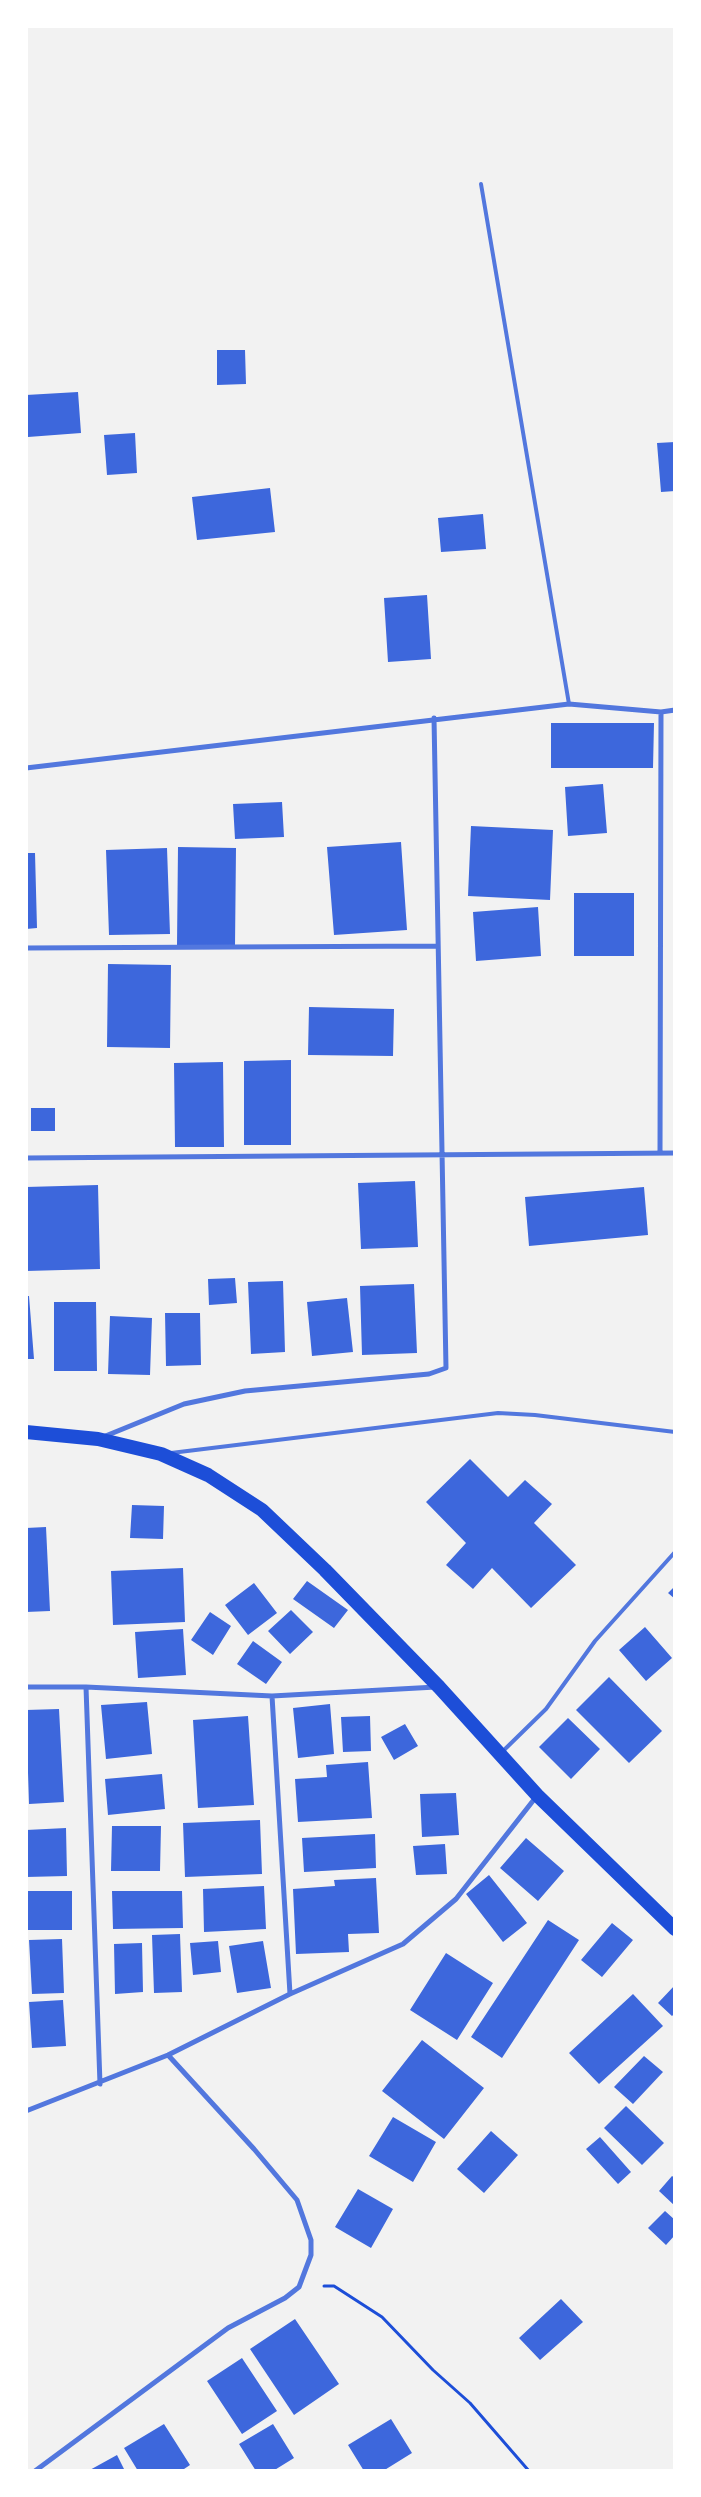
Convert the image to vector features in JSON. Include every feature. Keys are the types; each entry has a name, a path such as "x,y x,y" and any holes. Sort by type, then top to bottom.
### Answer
{"highway":[{"path":"26,1432 98,1439 161,1454 208,1475 262,1510 439,1687 537,1796 675,1929"}],"street":[{"path":"26,768 434,718 569,704 661,712 675,710"},
{"path":"660,1153 661,712"},
{"path":"98,1439 184,1404 245,1391 429,1374 446,1368 434,718"},
{"path":"26,948 438,946"},
{"path":"26,1158 675,1153"},
{"path":"26,1687 86,1687 272,1696 439,1687"},
{"path":"86,1687 100,2084"},
{"path":"272,1696 290,1994"},
{"path":"26,2111 100,2084 168,2055 290,1994 403,1944 456,1899 537,1796"},
{"path":"35,2471 228,2328 285,2298 299,2287 311,2255 311,2240 297,2200 254,2149 168,2055"}],"lane":[{"path":"481,184 569,704"},
{"path":"161,1454 498,1414 535,1415 675,1432"},
{"path":"501,1754 546,1709 595,1641 675,1552"}],"path":[{"path":"299,2287 334,2286 382,2317 433,2370 470,2404 529,2471"}],"building":[{"path":"217,350 245,350 246,384 217,385"},
{"path":"78,392 81,433 28,437 26,395"},
{"path":"135,433 137,473 107,475 104,435"},
{"path":"675,442 675,491 661,492 657,443"},
{"path":"270,488 275,532 197,540 192,497"},
{"path":"483,514 486,549 441,552 438,518"},
{"path":"427,595 431,659 388,662 384,598"},
{"path":"551,723 654,723 653,768 551,768"},
{"path":"603,784 607,833 568,836 565,787"},
{"path":"282,802 284,837 235,839 233,804"},
{"path":"471,826 553,830 550,900 468,896"},
{"path":"401,842 407,930 334,935 327,847"},
{"path":"178,847 236,848 235,946 177,945"},
{"path":"167,848 170,934 109,935 106,850"},
{"path":"26,853 35,853 37,928 26,929"},
{"path":"574,893 634,893 634,956 574,956"},
{"path":"538,907 541,956 476,961 473,912"},
{"path":"108,964 171,965 170,1048 107,1047"},
{"path":"309,1007 394,1009 393,1056 308,1055"},
{"path":"291,1060 291,1145 244,1145 244,1061"},
{"path":"223,1062 224,1147 175,1147 174,1063"},
{"path":"31,1108 55,1108 55,1131 31,1131"},
{"path":"415,1181 418,1247 361,1249 358,1183"},
{"path":"98,1185 100,1269 26,1271 26,1187"},
{"path":"644,1187 648,1235 529,1246 525,1197"},
{"path":"235,1278 237,1303 209,1305 208,1279"},
{"path":"283,1281 285,1352 251,1354 248,1282"},
{"path":"414,1284 417,1353 362,1355 360,1286"},
{"path":"26,1296 29,1296 34,1359 26,1359"},
{"path":"347,1298 353,1352 312,1356 307,1302"},
{"path":"54,1302 96,1302 97,1371 54,1371"},
{"path":"165,1313 200,1313 201,1365 166,1366"},
{"path":"110,1316 152,1318 150,1375 108,1374"},
{"path":"470,1459 508,1497 525,1480 552,1504 534,1523 576,1565 531,1608 492,1568 473,1589 446,1565 466,1543 426,1502"},
{"path":"132,1505 164,1506 163,1539 130,1538"},
{"path":"46,1527 50,1611 26,1612 26,1528"},
{"path":"183,1568 185,1622 113,1625 111,1571"},
{"path":"307,1581 348,1610 334,1628 293,1599"},
{"path":"254,1583 277,1613 248,1635 225,1605"},
{"path":"675,1586 675,1599 668,1593"},
{"path":"291,1610 313,1632 290,1654 268,1631"},
{"path":"210,1612 231,1626 213,1655 191,1640"},
{"path":"645,1627 672,1658 646,1681 619,1650"},
{"path":"183,1629 186,1675 138,1678 135,1632"},
{"path":"253,1641 282,1662 266,1684 237,1664"},
{"path":"609,1677 662,1731 629,1763 576,1710"},
{"path":"147,1702 152,1754 106,1759 101,1705"},
{"path":"330,1704 334,1754 298,1758 293,1708"},
{"path":"59,1709 64,1802 29,1804 26,1710"},
{"path":"248,1716 254,1805 198,1808 193,1720"},
{"path":"370,1716 371,1751 343,1752 341,1717"},
{"path":"568,1718 600,1749 571,1779 539,1747"},
{"path":"405,1724 418,1746 394,1760 381,1737"},
{"path":"368,1762 372,1818 298,1822 295,1779 327,1777 326,1765"},
{"path":"162,1774 165,1809 108,1815 105,1779"},
{"path":"456,1793 459,1835 422,1837 420,1794"},
{"path":"260,1820 262,1874 185,1877 183,1823"},
{"path":"112,1826 161,1826 160,1871 111,1871"},
{"path":"66,1828 67,1876 26,1877 26,1830"},
{"path":"375,1834 376,1868 304,1872 302,1838"},
{"path":"526,1838 564,1871 538,1901 500,1868"},
{"path":"445,1844 447,1874 416,1875 413,1846"},
{"path":"489,1875 527,1923 503,1942 466,1894"},
{"path":"376,1878 379,1933 348,1934 349,1952 296,1954 293,1889 335,1886 334,1880"},
{"path":"264,1886 266,1929 204,1932 203,1889"},
{"path":"26,1891 72,1891 72,1930 26,1930"},
{"path":"112,1891 182,1891 183,1928 113,1929"},
{"path":"548,1920 579,1940 502,2058 471,2037"},
{"path":"612,1923 633,1940 602,1977 581,1960"},
{"path":"180,1934 182,1992 154,1993 152,1935"},
{"path":"62,1939 64,1993 32,1994 29,1940"},
{"path":"218,1941 221,1972 193,1975 190,1943"},
{"path":"263,1941 271,1988 237,1993 229,1946"},
{"path":"142,1943 143,1992 115,1994 114,1944"},
{"path":"446,1953 493,1983 457,2040 410,2010"},
{"path":"675,1985 675,2013 672,2016 658,2003"},
{"path":"633,1994 663,2026 599,2084 569,2053"},
{"path":"63,2000 66,2046 32,2048 29,2002"},
{"path":"422,2040 484,2088 444,2139 382,2091"},
{"path":"644,2056 663,2072 633,2104 614,2087"},
{"path":"626,2106 664,2143 642,2165 604,2128"},
{"path":"393,2117 436,2142 413,2182 369,2156"},
{"path":"491,2131 518,2155 484,2193 457,2169"},
{"path":"600,2137 631,2172 618,2184 586,2149"},
{"path":"672,2176 675,2178 675,2206 659,2191"},
{"path":"358,2189 393,2209 371,2248 335,2227"},
{"path":"665,2211 675,2220 675,2235 666,2245 648,2228"},
{"path":"561,2299 583,2322 540,2360 519,2338"},
{"path":"295,2319 339,2384 294,2415 250,2349"},
{"path":"242,2358 277,2411 242,2434 207,2381"},
{"path":"391,2419 412,2453 383,2471 364,2471 348,2445"},
{"path":"164,2424 190,2465 181,2471 138,2471 124,2448"},
{"path":"273,2424 294,2458 273,2471 256,2471 239,2444"},
{"path":"117,2455 125,2471 88,2471"}]}
